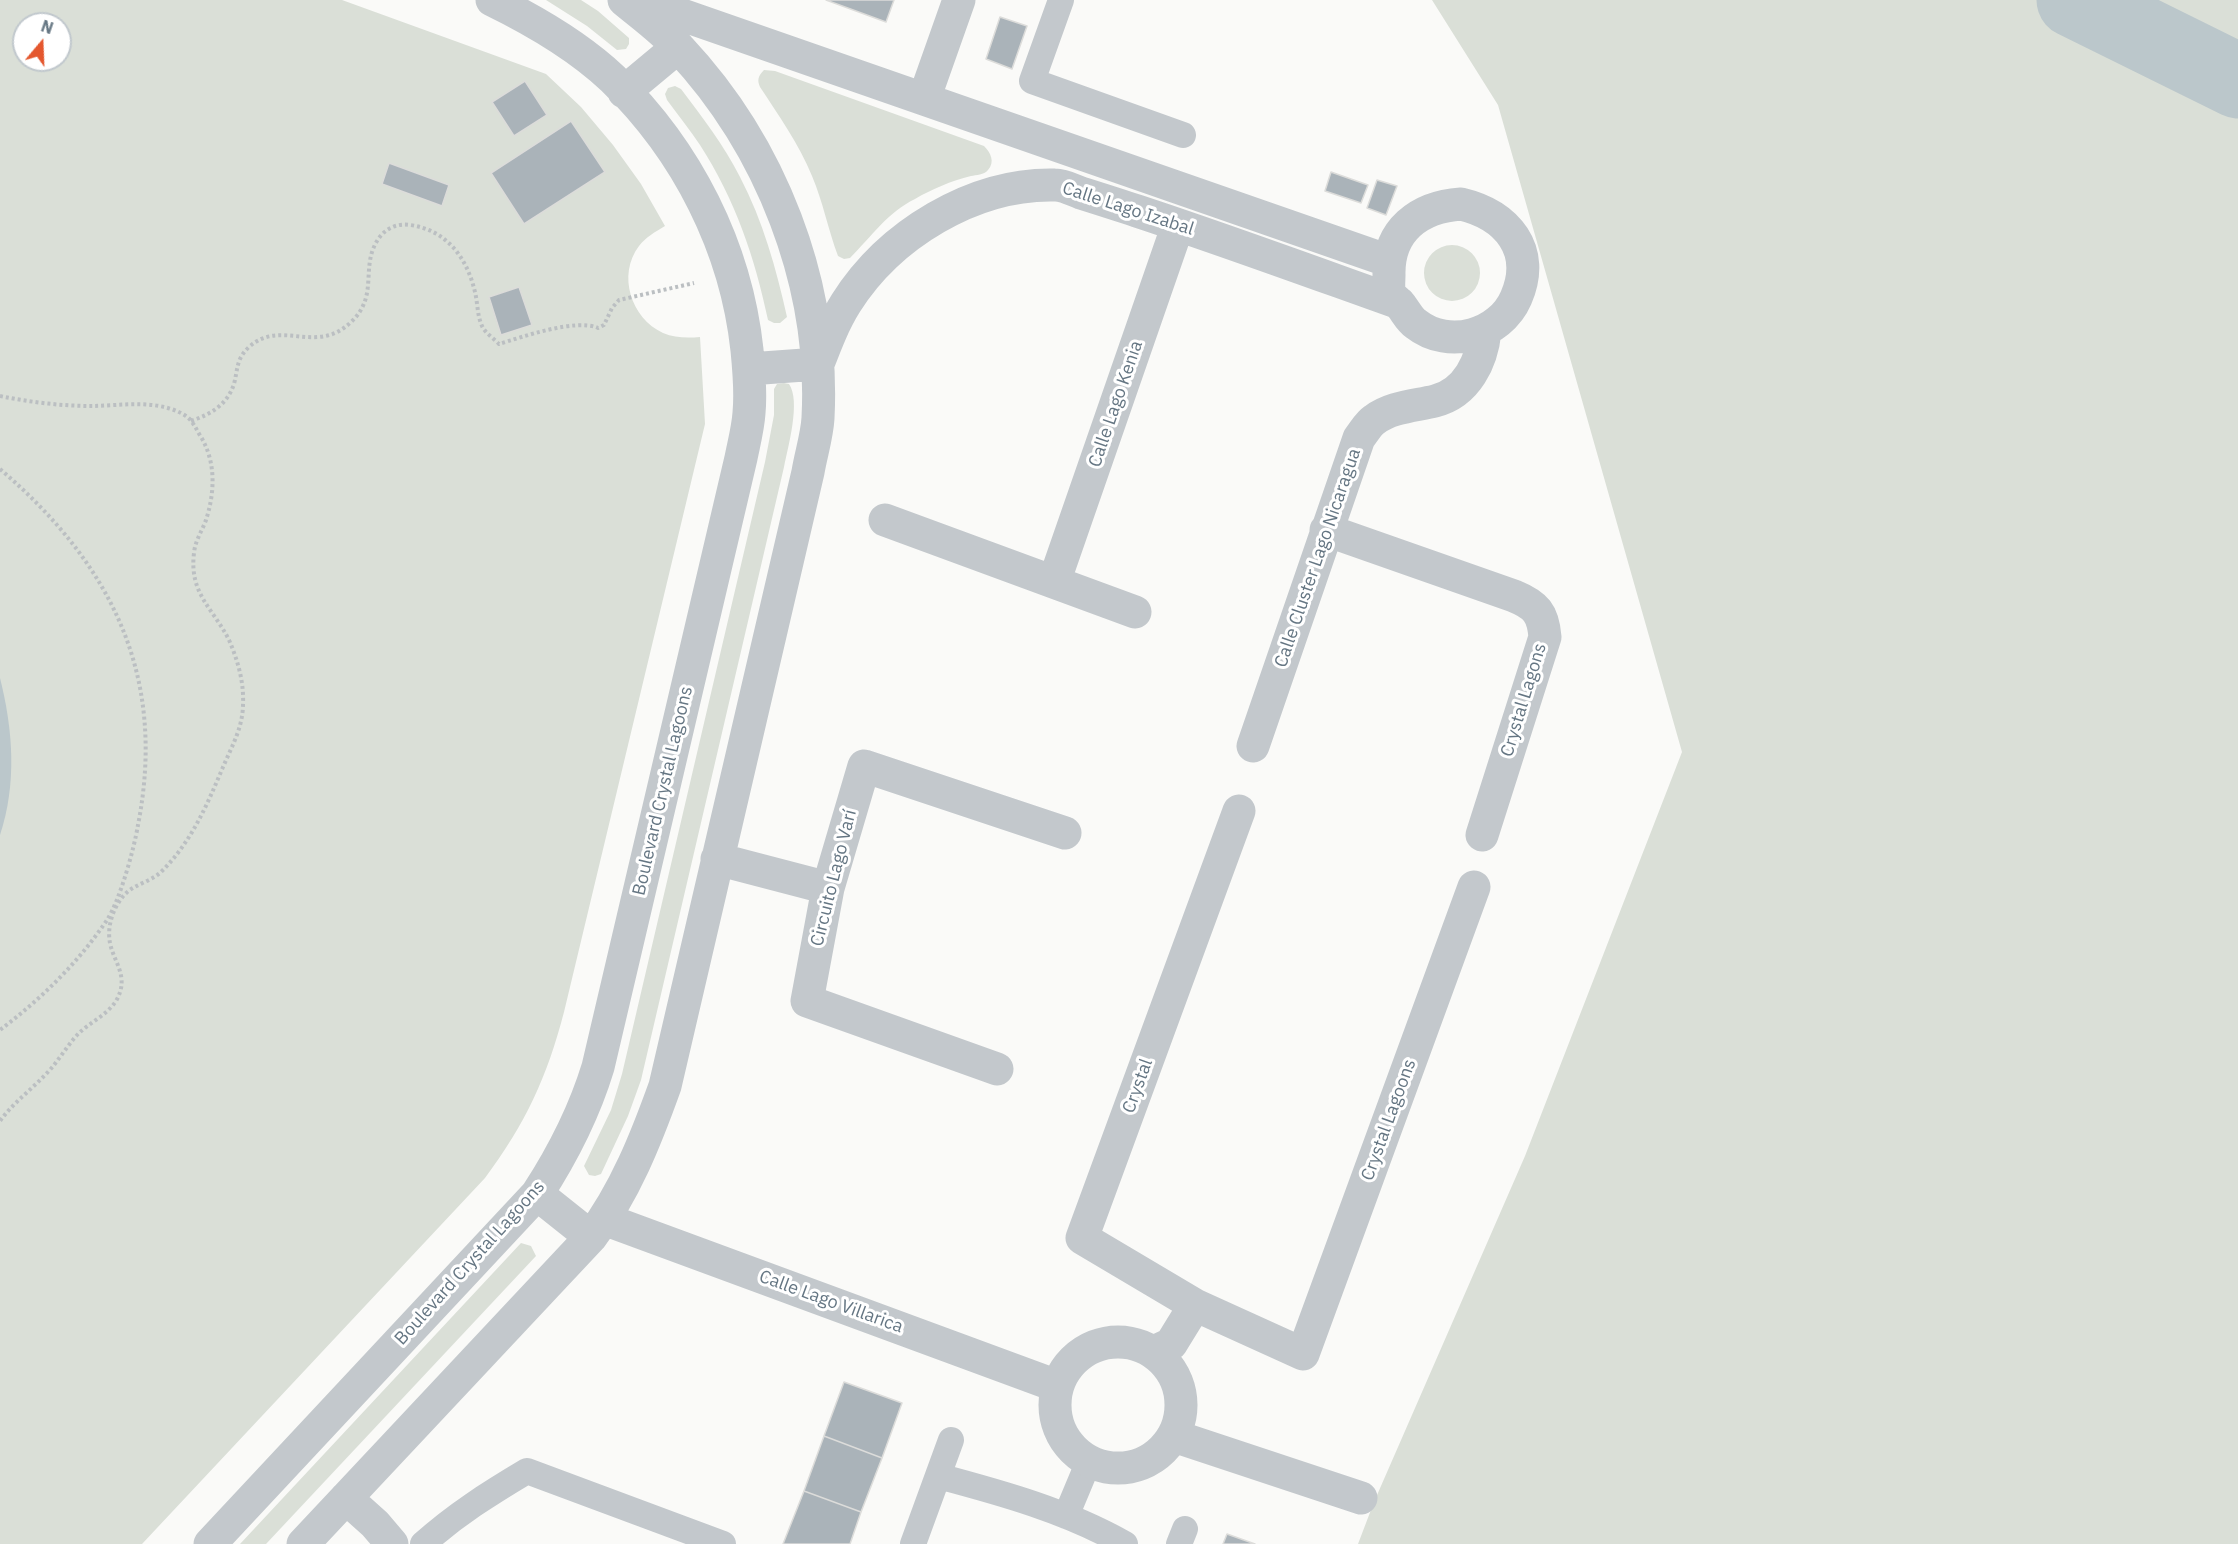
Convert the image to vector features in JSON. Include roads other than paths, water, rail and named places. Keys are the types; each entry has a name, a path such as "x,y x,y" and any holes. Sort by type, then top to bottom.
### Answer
{"street":[{"name":"Boulevard Crystal Lagoons","path":"210,1544 537,1194 573,1133 588,1101 598,1067 750,413 749,369 744,324 732,274 720,238 679,158 648,117 612,79 573,46 530,18 492,0"},
{"path":"303,1544 597,1228 635,1163 664,1086 808,472 818,420 818,364 812,313 800,262 784,213 762,165 736,121 700,73 678,47 624,0"},
{"name":"Calle Lago Izabal","path":"639,0 1389,261"},
{"path":"924,99 959,0"},
{"path":"624,92 678,47"},
{"path":"1057,185 1070,150"},
{"name":"Calle Lago Izabal","path":"818,364 830,332 846,303 866,275 882,258 917,230 949,211 984,197 1020,188 1057,185 1399,303"},
{"path":"1461,204 1480,208 1497,218 1510,232 1519,249 1523,268 1521,287 1514,305 1501,320 1485,331 1468,336 1450,337 1432,333 1415,324 1390,294 1389,261 1397,239 1408,224 1424,212 1442,206 1461,204"},
{"name":"Calle Lago Kenia","path":"1054,582 1178,225"},
{"name":"Calle Cluster Lago Nicaragua","path":"1253,746 1359,438 1372,421 1390,410 1438,400 1456,390 1470,376 1479,362 1484,347 1485,331"},
{"path":"749,369 818,364"},
{"path":"885,520 1135,612"},
{"name":"Crystal Lagons","path":"1326,530 1521,599 1538,610 1544,623 1545,637 1482,835"},
{"name":"Circuito Lago Varí","path":"997,1069 807,1001 828,888 864,766 1065,833"},
{"name":"Crystal","path":"1239,811 1083,1238 1195,1305 1303,1354"},
{"path":"717,859 828,888"},
{"name":"Crystal Lagoons","path":"1303,1354 1474,886"},
{"name":"Calle Lago Villarica","path":"537,1194 597,1228 1057,1386"},
{"path":"1154,1352 1171,1344 1195,1305"},
{"path":"1108,1342 1132,1343 1154,1352 1168,1365 1177,1381 1182,1399 1181,1418 1174,1436 1162,1451 1146,1462 1127,1468 1108,1467 1089,1461 1071,1447 1060,1429 1055,1407 1057,1386 1068,1365 1086,1350 1108,1342"},
{"path":"1174,1436 1361,1498"},
{"path":"346,1498 375,1524 392,1544"}],"lane":[{"path":"1061,0 1032,81 1183,135"},
{"path":"913,1544 951,1440"},
{"path":"1066,1516 1089,1461"},
{"path":"423,1544 442,1527 483,1498 527,1471 723,1544"},
{"path":"938,1476 1004,1493 1066,1516 1125,1544"}],"waterway":[{"path":"2074,0 2238,81"}]}
